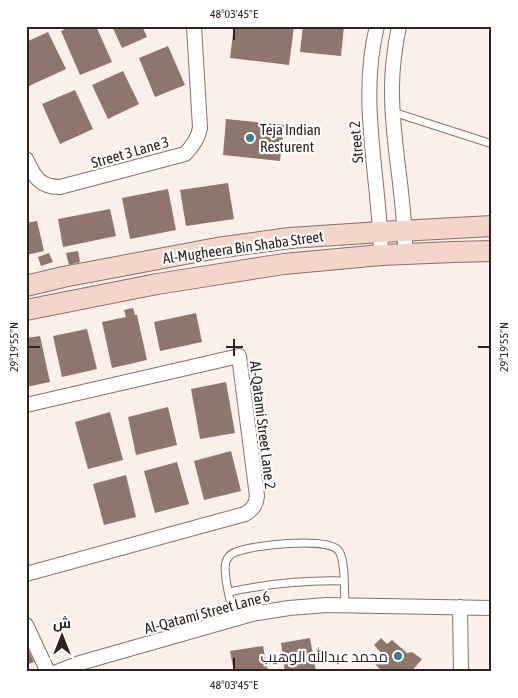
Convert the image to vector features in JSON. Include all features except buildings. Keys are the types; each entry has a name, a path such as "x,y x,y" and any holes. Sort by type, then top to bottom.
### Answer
{"main road":[{"name":"Al-Mugheera Bin Shaba Street","path":"26,286 63,277 217,248 290,238 492,226"},
{"name":"Al-Mugheera Bin Shaba Street","path":"26,310 220,273 284,264 381,255 492,252"}],"street":[{"name":"Street 3 Lane 3","path":"26,159 38,180 48,186 60,188 185,154 196,141 201,122 194,26"},
{"name":"Street 2","path":"377,26 372,58 369,110 381,232 381,255"},
{"path":"399,26 393,62 392,88 405,231 404,254"},
{"name":"Al-Qatami Street Lane 2","path":"26,405 239,356 257,496 256,504 252,510 245,514 26,574"},
{"name":"Al-Qatami Street Lane 6","path":"57,672 80,663 252,614 289,608 326,605 492,608"},
{"path":"460,607 461,672"},
{"path":"26,625 48,672"}],"lane":[{"path":"393,112 492,144"},
{"path":"234,619 225,566 228,558 236,552 250,548 280,544 310,543 335,547 343,560 345,606"},
{"path":"229,592 286,582 344,582"}],"place":[{"name":"Teja Indian Resturent","path":"250,138"},
{"name":"محمد عبدالله الوهيب","path":"398,656"}]}
